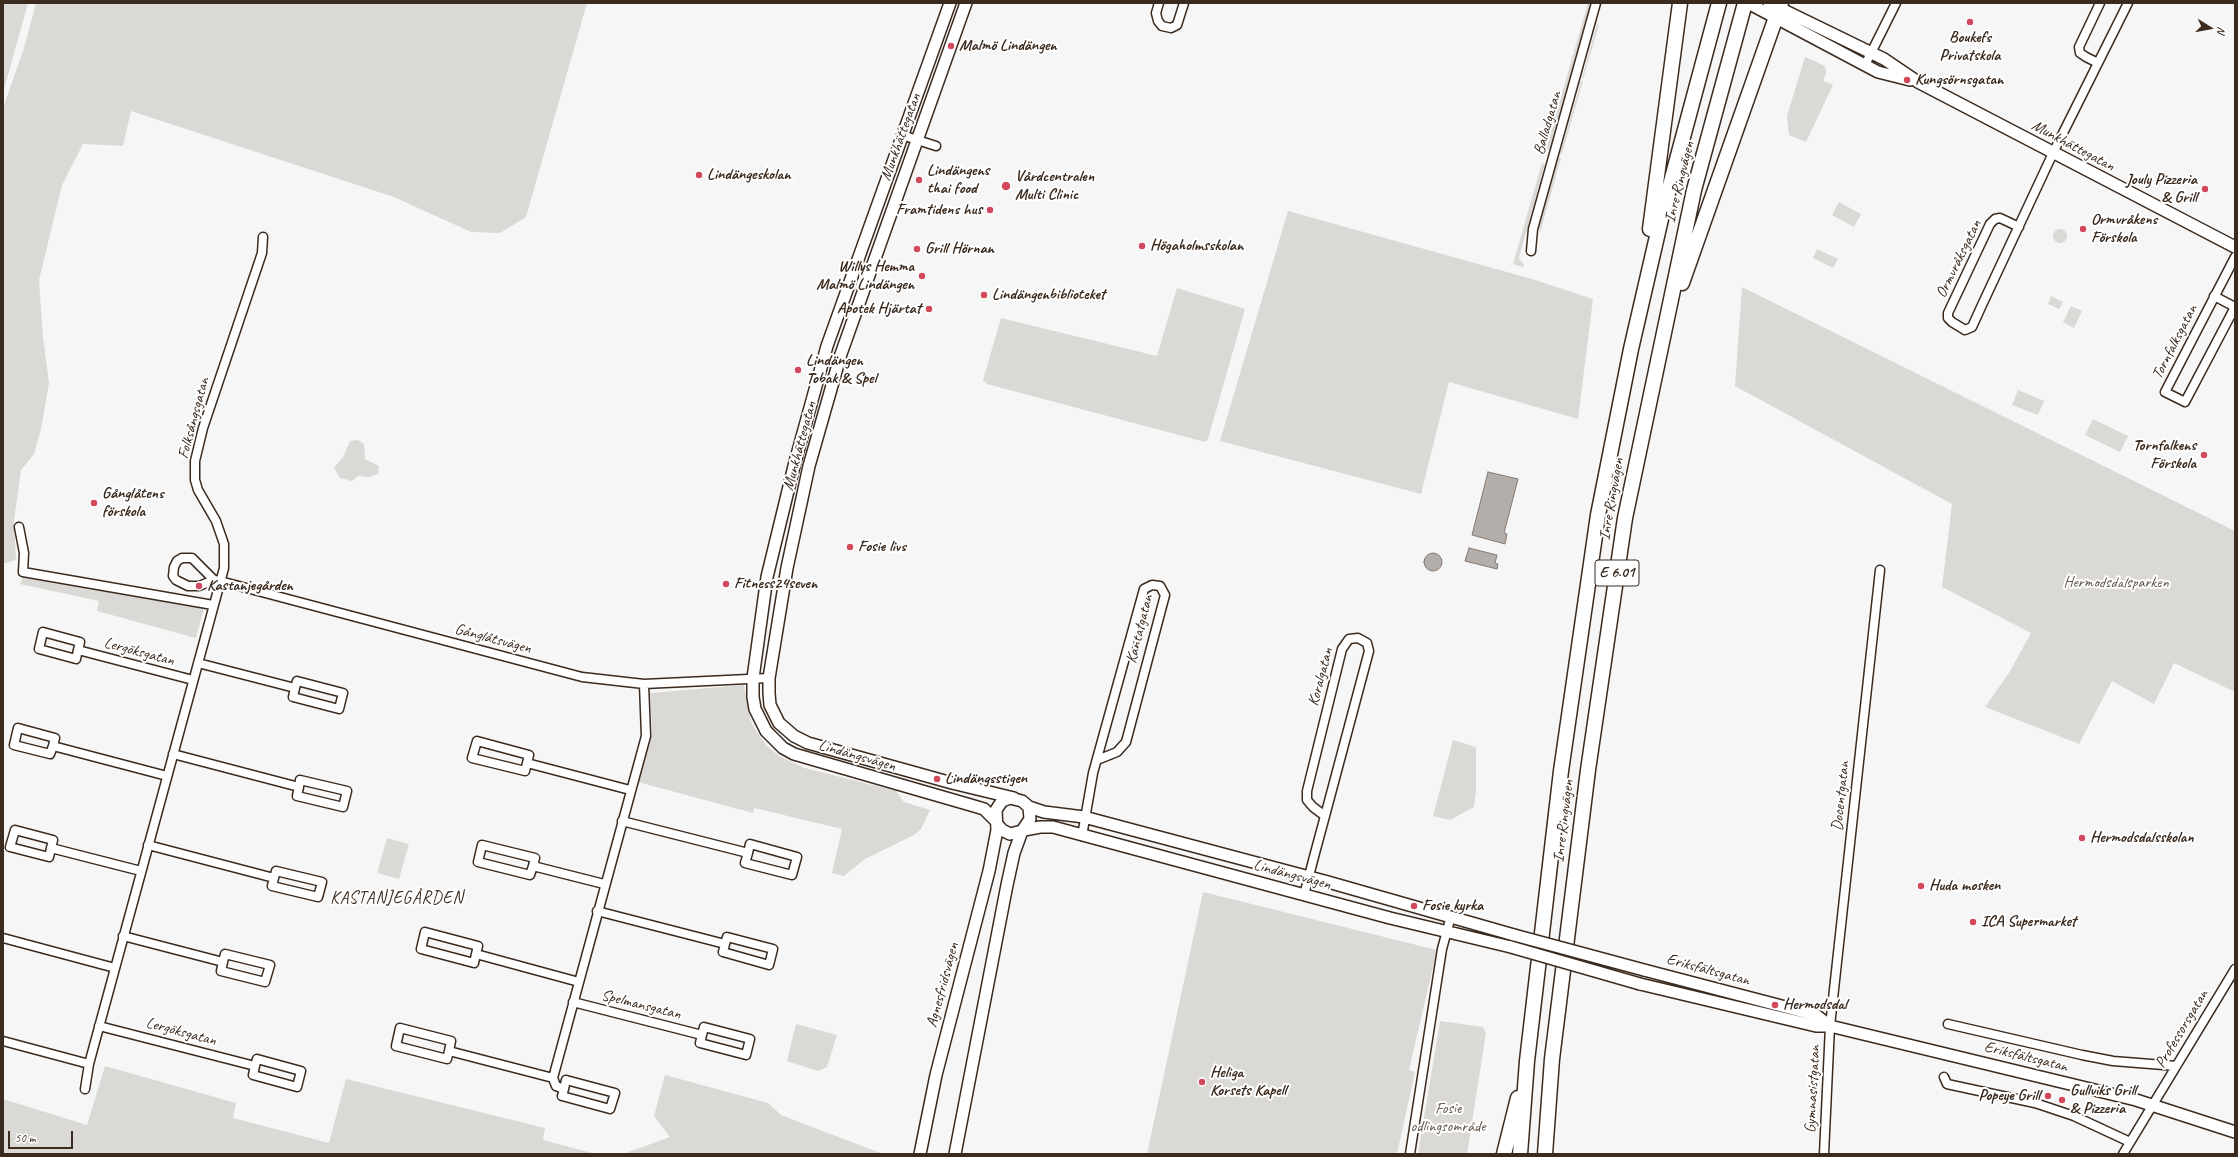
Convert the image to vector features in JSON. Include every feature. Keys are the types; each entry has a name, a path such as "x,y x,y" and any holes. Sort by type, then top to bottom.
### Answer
{"highway":[{"path":"1631,349 1664,137 1680,3"},
{"name":"Inre Ringvägen","path":"1520,1154 1527,1061 1561,771 1594,538 1631,349 1670,184 1719,3"},
{"name":"Inre Ringvägen","path":"1545,1154 1552,1059 1588,770 1625,518 1654,374 1694,190 1747,3"},
{"path":"1654,374 1773,8"},
{"path":"1552,1059 1553,1154"},
{"path":"1504,1154 1527,1061"}],"street":[{"name":"Munkhättegatan","path":"752,678 768,577 797,455 838,313 950,3"},
{"name":"Munkhättegatan","path":"769,678 786,568 810,466 852,322 966,3"},
{"path":"1159,3 1156,13 1158,21 1162,26 1171,28 1176,25 1184,3"},
{"name":"Balladgatan","path":"1531,251 1533,229 1596,3"},
{"name":"Munkhättegatan","path":"1747,3 1773,8 1871,52 1918,82 2235,247"},
{"path":"1865,64 1896,3"},
{"path":"2098,63 2080,53 2079,47 2100,3"},
{"name":"Ormvråksgatan","path":"2019,227 2000,218 1995,219 1990,224 1948,313 1948,318 1952,322 1965,330 1972,326 2128,3"},
{"name":"Munkhättegatan","path":"1773,8 1878,72 1918,82"},
{"path":"902,136 936,146"},
{"name":"Folksångsgatan","path":"213,605 217,580 224,568 224,544 216,521 198,490 195,480 195,461 203,428 262,253 263,237"},
{"name":"Tornfalksgatan","path":"2214,296 2235,307 2185,402 2164,392 2214,296 2235,257"},
{"path":"19,527 24,553 23,572 213,605"},
{"path":"182,558 192,558 217,580 199,586 182,585 174,576 174,567 177,561 182,558"},
{"name":"Docentgatan","path":"1830,1026 1880,570"},
{"name":"Gånglåtsvägen","path":"217,580 582,677 644,684 769,678"},
{"name":"Kantatgatan","path":"1082,836 1084,817 1097,760 1144,589 1152,585 1160,586 1165,595 1126,742 1117,752 1097,760"},
{"name":"Lergöksgatan","path":"86,1089 89,1064 213,605"},
{"name":"Lergöksgatan","path":"43,632 80,642 78,650 76,659 39,649 43,632"},
{"name":"Koralgatan","path":"1304,895 1326,816 1369,651 1367,643 1358,638 1349,639 1342,649 1307,791 1307,800 1312,808 1326,816"},
{"name":"Lergöksgatan","path":"78,650 193,680"},
{"name":"Lergöksgatan","path":"198,663 295,688"},
{"name":"Lindängsvägen","path":"752,678 753,697 759,720 766,731 783,748 805,758 979,808 990,814 1002,830 1010,834 1047,826 1304,895 1551,958"},
{"name":"Lindängsvägen","path":"769,678 770,705 773,713 779,723 794,736 808,743 927,776 1022,800 1029,808 1044,812 1084,817 1309,877 1553,945"},
{"path":"297,681 343,692 339,709 293,697 295,688 297,681"},
{"path":"564,1089 556,1086 553,1078 604,884 646,736 644,684"},
{"path":"18,728 55,738 53,746 50,754 14,745 18,728"},
{"path":"476,741 529,755 527,763 525,771 472,758 476,741"},
{"path":"53,746 167,776"},
{"path":"173,754 299,787"},
{"path":"527,763 630,790"},
{"path":"300,780 347,791 343,807 297,796 299,787 300,780"},
{"path":"996,823 995,814 997,806 1006,799 1014,798"},
{"path":"955,1154 1016,843 1030,819 1029,808"},
{"path":"622,821 748,853"},
{"name":"Agnesfridsvägen","path":"920,1154 936,1075 989,871 996,839 996,823"},
{"path":"15,830 54,840 52,848 49,857 10,847 15,830"},
{"path":"750,844 797,856 792,875 745,863 748,853 750,844"},
{"path":"148,845 274,878"},
{"path":"482,845 535,858 533,866 530,875 478,862 482,845"},
{"path":"52,848 141,871"},
{"path":"533,866 604,884"},
{"path":"276,870 322,882 318,897 272,886 274,878 276,870"},
{"path":"597,911 725,944"},
{"path":"1410,1154 1450,916"},
{"path":"425,932 478,946 476,954 474,963 421,949 425,932"},
{"path":"124,936 223,962"},
{"path":"727,937 773,949 769,964 723,952 725,944 727,937"},
{"path":"3,938 115,968"},
{"name":"Eriksfältsgatan","path":"1553,945 1816,1015 1830,1026"},
{"path":"225,954 270,965 265,982 221,971 223,962 225,954"},
{"path":"476,954 579,982"},
{"name":"Eriksfältsgatan","path":"1551,958 1640,984 1816,1026 1830,1026 2154,1105 2235,1132"},
{"name":"Professorsgatan","path":"2123,1154 2235,969"},
{"name":"Spelmansgatan","path":"573,1002 702,1035"},
{"name":"Eriksfältsgatan","path":"1948,1024 2113,1061 2176,1066"},
{"name":"Lergöksgatan","path":"99,1026 255,1066"},
{"name":"Gymnasistgatan","path":"1824,1154 1830,1026"},
{"path":"400,1028 451,1041 449,1051 447,1059 396,1046 400,1028"},
{"path":"704,1028 750,1039 746,1055 700,1043 702,1035 704,1028"},
{"path":"3,1040 89,1064"},
{"path":"449,1051 553,1078"},
{"name":"Lergöksgatan","path":"257,1059 301,1071 297,1087 253,1075 255,1066 257,1059"},
{"path":"1944,1077 1947,1084 2027,1102 2074,1116 2130,1142"},
{"path":"566,1080 614,1093 610,1109 562,1096 564,1089 566,1080"}],"green space":[{"path":"3,3 28,3 3,93"},
{"path":"36,3 587,3 526,217 500,233 471,232 394,197 131,111 123,146 83,144 62,185 39,280 43,337 49,383 41,429 34,454 21,470 14,521 16,560 3,564 3,108 24,48"},
{"path":"1588,3 1591,3 1549,150 1546,149"},
{"path":"1597,24 1599,25 1583,79 1582,78"},
{"path":"1805,57 1825,66 1826,73 1823,81 1833,85 1806,142 1789,135 1787,116"},
{"path":"1581,81 1583,81 1562,154 1560,154"},
{"path":"1559,157 1561,158 1540,233 1539,226"},
{"path":"1542,163 1545,164 1519,258 1524,265 1523,267 1513,264"},
{"path":"1839,202 1861,214 1854,227 1832,215"},
{"path":"1288,211 1532,279 1593,299 1578,419 1449,382 1421,494 1220,441"},
{"path":"2057,229 2063,229 2067,233 2067,239 2063,243 2057,243 2053,239 2053,233"},
{"path":"1817,249 1838,259 1833,268 1813,258"},
{"name":"Hermodsdalsparken","path":"1742,287 2235,531 2235,692 2174,663 2154,704 2112,681 2079,744 1985,707 2009,673 2031,633 1942,587 1952,504 1735,386"},
{"path":"1177,288 1245,309 1208,439 1205,442 987,384 983,380 1001,318 1157,356"},
{"path":"2051,296 2063,302 2059,309 2048,304"},
{"path":"2071,306 2082,311 2074,328 2063,322"},
{"path":"2018,390 2044,401 2038,415 2012,405"},
{"path":"2093,419 2128,436 2120,452 2085,435"},
{"path":"358,440 364,444 365,459 379,466 378,474 368,477 358,476 352,481 340,478 334,468 343,457 350,441"},
{"path":"24,574 205,605 196,638 97,611 99,601 20,584"},
{"path":"744,685 750,718 754,728 767,746 779,756 805,768 896,791 904,802 930,810 921,829 914,835 865,859 844,876 832,873 842,829 754,808 753,813 638,782 652,734 650,693"},
{"path":"1453,740 1476,747 1476,791 1474,807 1450,820 1433,816"},
{"path":"387,838 409,844 399,879 377,873"},
{"path":"1203,892 1437,950 1409,1070 1415,1072 1397,1154 1147,1154"},
{"name":"Fosie odlingsområde","path":"1440,1021 1483,1027 1486,1033 1467,1154 1418,1154"},
{"path":"796,1024 837,1035 827,1067 818,1071 787,1061"},
{"path":"105,1066 236,1103 233,1118 329,1143 346,1079 545,1128 543,1140 596,1154 3,1154 3,1099 87,1125"},
{"path":"665,1075 768,1103 781,1115 883,1154 623,1154 670,1137 654,1116"}],"shaded area":[{"path":"1488,472 1518,479 1504,533 1507,534 1505,544 1472,535"},
{"path":"1469,548 1497,555 1495,563 1498,564 1497,569 1465,561"},
{"path":"1429,553 1437,553 1442,558 1440,569 1437,571 1429,571 1424,566 1424,558"}],"place":[{"name":"Boukefs Privatskola","path":"1970,22"},
{"name":"Malmö Lindängen","path":"951,46"},
{"name":"Kungsörnsgatan","path":"1907,80"},
{"name":"Lindängeskolan","path":"699,175"},
{"name":"Lindängens thai food","path":"919,180"},
{"name":"Vårdcentralen Multi Clinic","path":"1006,186"},
{"name":"Jouly Pizzeria & Grill","path":"2205,189"},
{"name":"Framtidens hus","path":"990,210"},
{"name":"Ormvråkens Förskola","path":"2083,229"},
{"name":"Högaholmsskolan","path":"1142,246"},
{"name":"Grill Hörnan","path":"917,249"},
{"name":"Willys Hemma Malmö Lindängen","path":"922,276"},
{"name":"Lindängenbiblioteket","path":"984,295"},
{"name":"Apotek Hjärtat","path":"929,309"},
{"name":"Lindängen Tobak & Spel","path":"798,370"},
{"name":"Tornfalkens Förskola","path":"2204,455"},
{"name":"Gånglåtens förskola","path":"94,503"},
{"name":"Fosie livs","path":"850,547"},
{"name":"Fitness24seven","path":"726,584"},
{"name":"Kastanjegården","path":"199,586"},
{"name":"Lindängsstigen","path":"937,779"},
{"name":"Hermodsdalsskolan","path":"2082,838"},
{"name":"Huda mosken","path":"1921,886"},
{"name":"Fosie kyrka","path":"1414,906"},
{"name":"ICA Supermarket","path":"1973,922"},
{"name":"Hermodsdal","path":"1775,1005"},
{"name":"Heliga Korsets Kapell","path":"1202,1082"},
{"name":"Popeye Grill","path":"2048,1096"},
{"name":"Gullviks Grill & Pizzeria","path":"2062,1100"}],"district":[{"name":"KASTANJEGÅRDEN","path":"397,899"}]}
